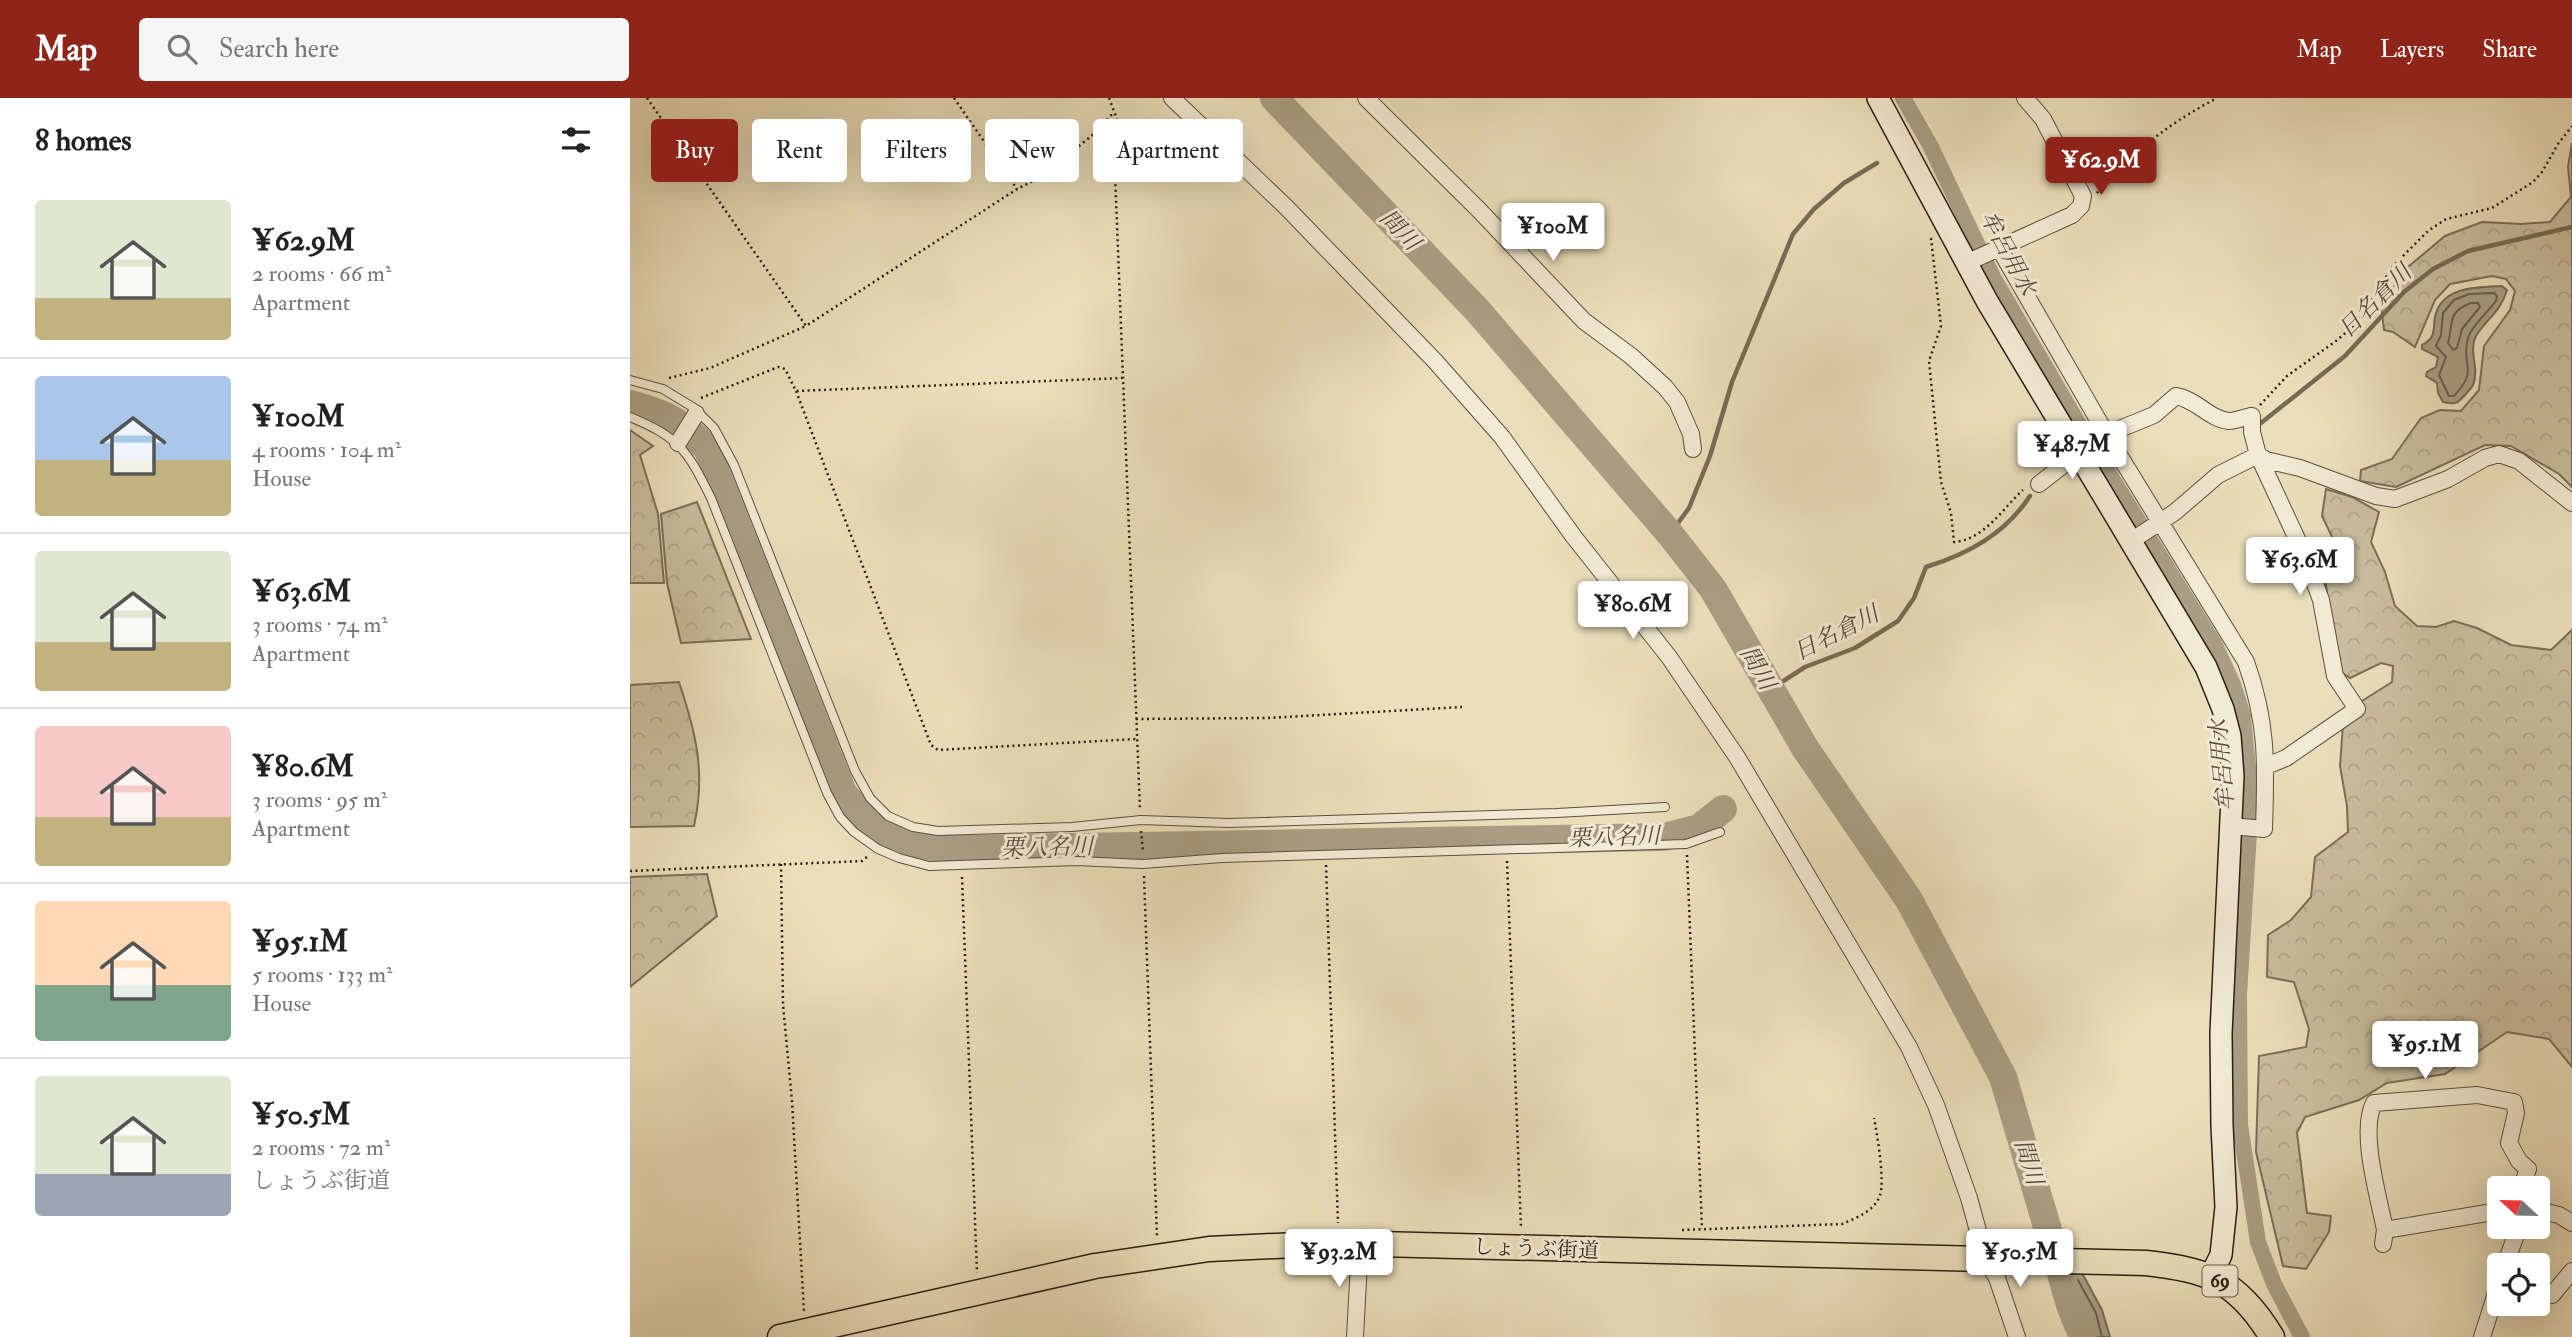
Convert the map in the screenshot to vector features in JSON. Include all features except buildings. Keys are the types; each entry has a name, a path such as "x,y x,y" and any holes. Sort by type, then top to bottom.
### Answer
{"main road":[{"name":"しょうぶ街道","path":"780,1337 1096,1265 1209,1250 1350,1244 2146,1263 2193,1269 2211,1275 2237,1292 2259,1314 2273,1337"}],"street":[{"path":"1172,98 1286,206 1460,389 1502,437 1574,537 1669,657 1737,757 1909,1047 1944,1128 1993,1260 2017,1337"},
{"path":"1366,98 1479,210 1584,321 1631,356 1665,387 1677,402 1691,434 1693,449"},
{"path":"1878,98 1941,217 1970,262 1987,302 2134,538 2206,667 2223,709 2230,736 2235,827 2221,1033 2222,1126 2227,1207 2221,1255 2211,1275"},
{"path":"1970,262 2072,215 2081,206 2083,196 2049,128 2025,98"},
{"path":"1996,249 2106,438 2246,662 2258,694 2264,728 2264,829 2235,827"},
{"path":"2039,484 2082,452 2123,428 2154,415 2176,396 2187,398 2216,417 2229,421 2252,416 2252,432 2258,455 2304,554 2320,600 2335,676 2357,709 2286,758 2266,766"},
{"path":"680,440 696,411"},
{"path":"2258,455 2376,496 2395,499 2448,480 2485,458 2499,454 2519,461 2572,503"},
{"path":"2134,538 2175,512 2218,475 2258,455"},
{"path":"2487,1214 2384,1237 2369,1149 2370,1111 2374,1103 2477,1095 2514,1102 2516,1113 2509,1143 2519,1161 2528,1169 2525,1176"},
{"path":"2550,1213 2572,1223"},
{"path":"1350,1244 1355,1337"},
{"path":"2552,1295 2572,1271"},
{"path":"2482,1337 2489,1316"}],"lane":[{"path":"630,380 663,389 696,411 714,428 734,465 855,771 870,798 888,816 913,827 937,831 1557,813 1665,807"},
{"path":"630,416 680,440 711,498 827,793 840,817 854,832 878,849 899,858 929,866 1077,860 1143,862 1686,844 1720,832"}],"path":[{"path":"647,98 806,326"},
{"path":"954,98 1017,189"},
{"path":"1109,98 1118,122 1115,174 1122,378 1158,1256"},
{"path":"2081,206 2092,200 2120,166 2179,120 2217,98"},
{"path":"663,389 667,379 710,368 806,326 1017,189 1037,179 1095,133 1115,111"},
{"path":"2252,416 2287,376 2356,324 2393,266 2428,231 2446,219 2492,208 2533,181 2542,172 2562,137 2572,126"},
{"path":"1941,217 1929,224 1941,326 1928,361 1941,482 1951,513 1954,542 1974,535 2000,516 2011,501 2030,484 2039,484"},
{"path":"696,411 701,398 778,367 785,369 796,391 931,745 938,750 1136,739"},
{"path":"796,391 1122,378"},
{"path":"1136,719 1267,718 1462,707"},
{"path":"1686,844 1702,1229"},
{"path":"630,871 862,861 878,849"},
{"path":"1507,849 1521,1249"},
{"path":"1325,854 1350,1244"},
{"path":"781,864 783,1005 792,1101 805,1332"},
{"path":"961,865 976,1266 981,1293"},
{"path":"1674,1230 1842,1224 1865,1214 1880,1195 1880,1157 1874,1118"}],"green space":[{"path":"2572,143 2572,487 2559,474 2511,446 2485,445 2396,487 2360,481 2361,470 2392,459 2421,418 2440,410 2461,411 2479,390 2484,346 2510,310 2515,291 2506,279 2492,276 2450,284 2435,300 2415,347 2393,332 2384,330 2381,305 2408,267 2445,236 2482,222 2550,222 2571,197 2568,167"},
{"path":"630,430 653,446 640,455 658,514 664,583 630,583"},
{"path":"2326,489 2352,497 2379,512 2371,542 2385,572 2395,606 2417,626 2436,627 2454,621 2477,628 2511,645 2551,650 2572,630 2572,1067 2549,1039 2507,1032 2445,1074 2387,1083 2359,1100 2305,1117 2297,1133 2307,1213 2331,1216 2329,1232 2306,1269 2283,1266 2256,1152 2259,1056 2306,1047 2309,1029 2294,982 2267,977 2268,935 2291,920 2311,897 2315,857 2348,832 2347,806 2340,766 2343,724 2362,701 2392,682 2393,666 2381,663 2350,678 2338,670 2325,578 2337,547 2322,516"},
{"path":"697,502 751,639 681,643 667,583 661,514"},
{"path":"679,682 694,736 699,771 694,826 630,827 630,685"},
{"path":"707,874 717,916 630,987 630,877"}],"water":[{"path":"2502,286 2507,290 2504,298 2474,342 2473,385 2458,402 2443,402 2437,383 2426,376 2427,372 2436,367 2438,357 2422,349 2422,345 2432,336 2439,307 2445,299 2462,290"},
{"path":"2081,1271 2102,1310 2110,1337 2076,1337 2054,1272"}],"waterway":[{"name":"間川","path":"1274,98 1477,310 1670,534 1713,589 1805,748 1909,900 2003,1077 2071,1308 2083,1337"},
{"name":"牟呂用水","path":"1903,98 1930,145 1993,277 2084,433 2215,645 2233,684 2243,716 2251,800 2239,995 2240,1125 2258,1242 2274,1284 2302,1337"},
{"path":"1670,534 1689,508 1710,456 1732,382 1793,234 1814,209 1844,183 1877,163"},
{"name":"日名倉川","path":"2261,423 2345,356 2404,292 2433,269 2468,251 2572,227"},
{"name":"栗八名川","path":"630,404 672,420 707,448 843,793 881,830 906,842 959,849 1664,837 1699,828 1723,809"},
{"name":"日名倉川","path":"1771,689 1805,667 1855,648 1898,621 1914,598 1926,567 1956,556 1984,541 2009,521 2030,496"}]}
